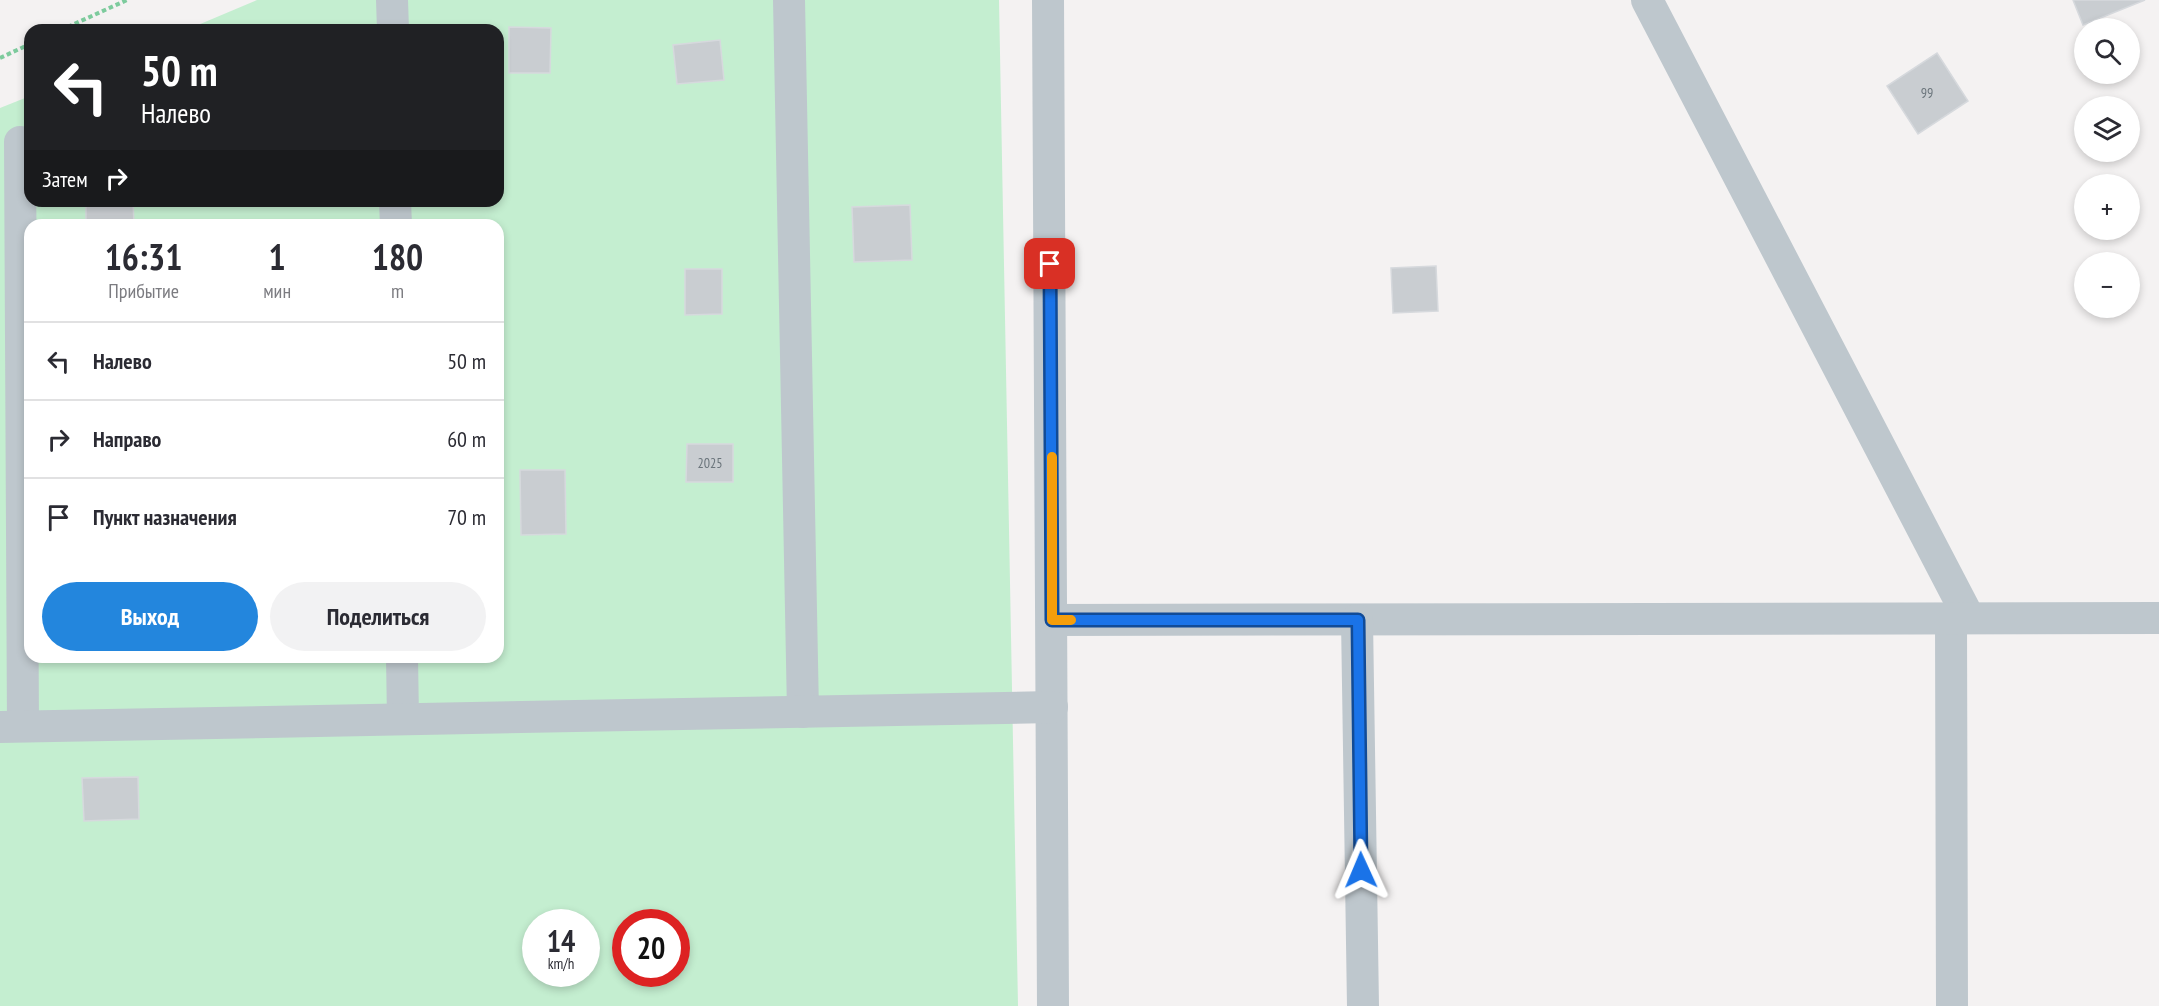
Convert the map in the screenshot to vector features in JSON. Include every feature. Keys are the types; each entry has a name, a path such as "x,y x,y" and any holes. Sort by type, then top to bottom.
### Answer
{"street":[{"path":"392,0 393,24"},
{"path":"789,0 802,712"},
{"path":"1048,0 1053,1006"},
{"path":"1647,0 1960,618 1953,1006"},
{"path":"21,142 11,727 1052,707"},
{"path":"1052,620 2159,618"},
{"path":"1358,620 1363,1006"},
{"path":"402,663 403,719"}],"path":[{"path":"74,24 127,0"},
{"path":"0,58 24,47"}],"green space":[{"path":"257,0 999,0 1018,1006 0,1006 0,108 24,98 24,207 504,207 504,24 200,24"}],"building":[{"path":"2073,0 2145,0 2100,18 2080,18"},
{"path":"509,27 551,28 550,73 509,73"},
{"path":"720,40 724,80 677,84 673,45"},
{"path":"1937,53 1968,101 1918,134 1887,86"},
{"path":"910,205 912,260 854,262 852,207"},
{"path":"86,207 133,207 134,219 86,219"},
{"path":"1436,266 1438,311 1393,313 1391,268"},
{"path":"685,269 722,269 722,314 685,315"},
{"path":"687,444 733,444 733,482 686,482"},
{"path":"520,470 565,470 566,534 521,535"},
{"path":"138,777 139,819 84,821 82,778"}],"slow traffic":[{"path":"1052,457 1052,620 1071,620"}],"route":[{"path":"1050,264 1052,620 1358,620 1361,870"}]}
